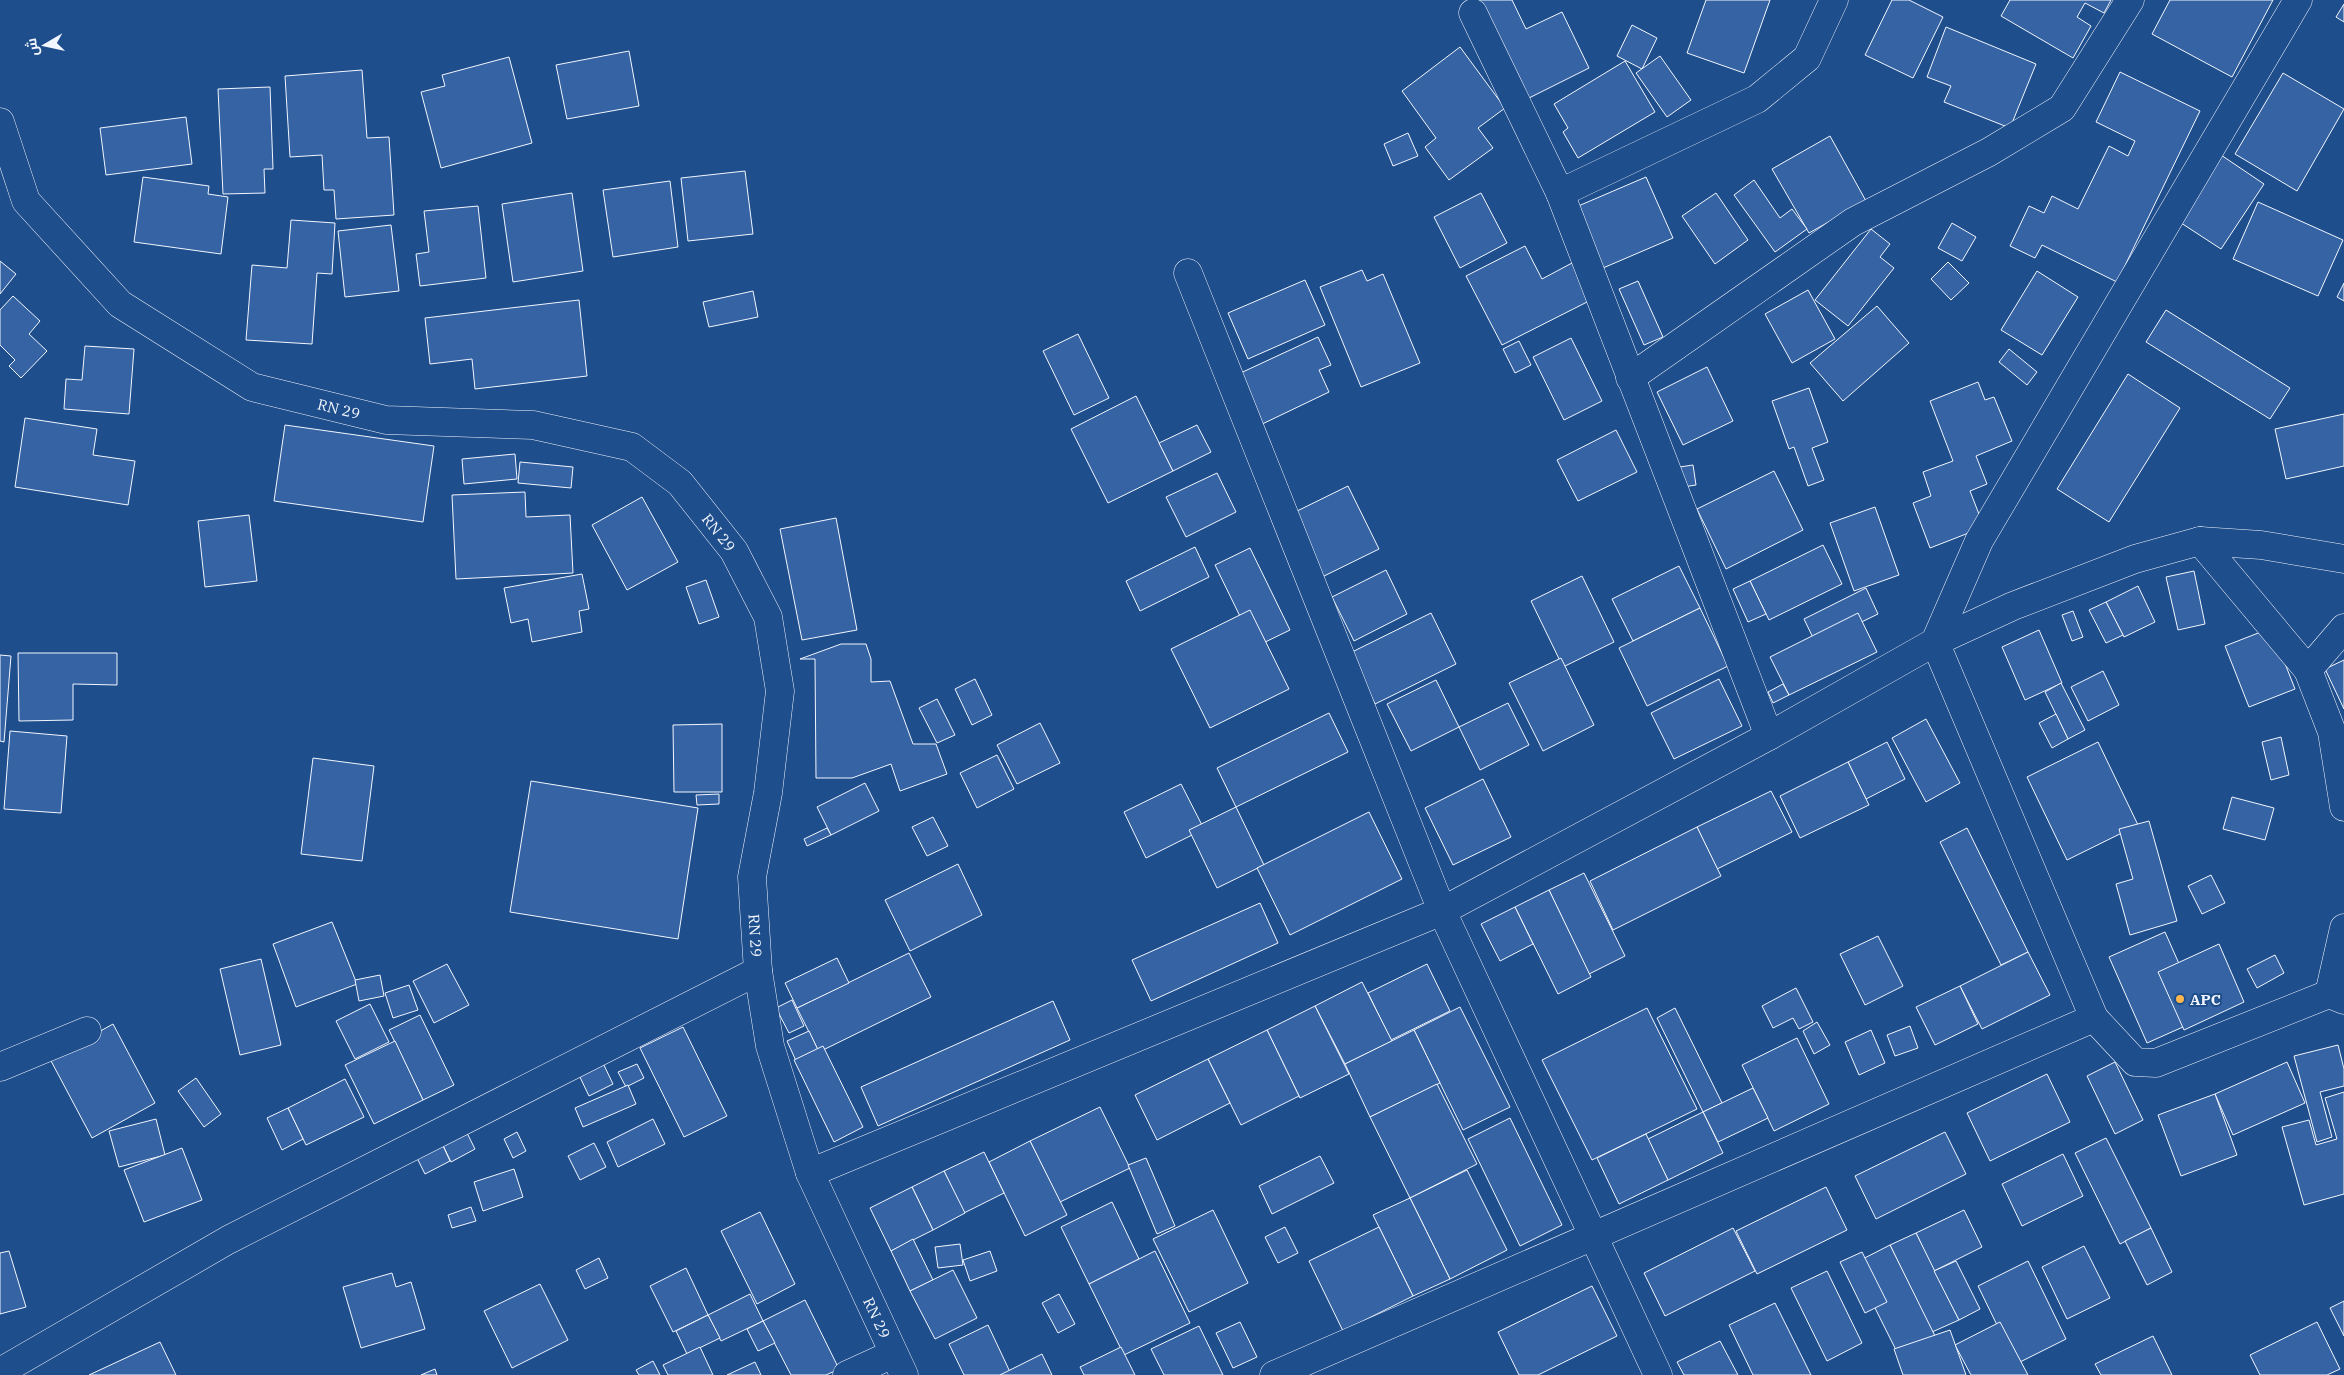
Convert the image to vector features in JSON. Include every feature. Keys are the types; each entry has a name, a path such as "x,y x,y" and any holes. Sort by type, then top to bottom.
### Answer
{"street":[{"path":"1560,193 1757,99 1807,58 1834,0"},
{"path":"1630,378 1853,222 1989,152 2062,108 2130,0"},
{"path":"2298,0 1979,541 1935,642 2094,1018 2134,1062 2156,1063 2336,997 2344,928"},
{"path":"1473,13 1560,193 1769,736"},
{"name":"RN 29","path":"0,122 26,201 120,304 252,387 386,420 542,427 632,447 680,483 734,551 768,617 780,691 768,793 752,877 758,971 770,1046 810,1173 898,1364"},
{"path":"1188,274 1442,911 1658,1375"},
{"path":"2200,541 2308,670 2332,732 2344,807"},
{"path":"810,1173 1442,911 1769,736 1935,642 2013,606 2135,559 2200,541 2261,545 2344,559"},
{"path":"2308,670 2344,628"},
{"path":"0,1372 228,1240 758,971"},
{"path":"1274,1375 2094,1018"},
{"path":"0,1068 87,1031"},
{"path":"846,1375 898,1364"}],"building":[{"path":"1474,0 1512,0 1526,29 1562,12 1589,68 1523,101"},
{"path":"1706,0 1770,0 1744,73 1687,53"},
{"path":"1892,0 1909,0 1943,17 1913,78 1865,55"},
{"path":"2010,0 2111,0 2104,13 2085,3 2077,17 2091,26 2073,58 2001,16"},
{"path":"2170,0 2273,0 2232,77 2152,34"},
{"path":"2344,4 2344,22 2336,17"},
{"path":"1632,25 1657,38 1642,69 1617,56"},
{"path":"1946,27 2036,64 2010,128 1944,102 1951,86 1927,77"},
{"path":"1460,47 1505,108 1478,128 1493,148 1449,180 1425,147 1436,138 1402,91"},
{"path":"629,51 639,106 567,119 556,65"},
{"path":"1660,56 1691,100 1667,117 1636,73"},
{"path":"509,57 532,143 441,168 421,92 445,86 442,75"},
{"path":"1625,61 1655,112 1578,158 1563,132 1568,128 1554,104"},
{"path":"362,70 367,138 389,137 394,215 336,219 334,190 324,190 322,155 290,157 285,76"},
{"path":"2120,72 2200,111 2117,282 2042,245 2035,258 2010,246 2029,206 2044,213 2052,196 2078,209 2109,146 2128,156 2135,141 2096,122"},
{"path":"2283,73 2344,109 2297,191 2235,154"},
{"path":"270,87 273,169 264,169 265,193 223,194 218,89"},
{"path":"186,117 192,164 106,175 100,128"},
{"path":"1408,133 1418,156 1393,166 1384,144"},
{"path":"1830,136 1866,201 1809,233 1772,169"},
{"path":"2218,153 2264,184 2221,249 2175,219"},
{"path":"745,171 753,234 688,241 681,178"},
{"path":"143,177 209,186 208,194 228,197 221,254 134,242"},
{"path":"1646,177 1673,238 1603,268 1576,207"},
{"path":"1754,180 1780,218 1792,209 1807,229 1775,252 1734,195"},
{"path":"670,181 678,247 613,257 603,190"},
{"path":"572,193 583,271 513,282 502,204"},
{"path":"1481,193 1507,243 1460,268 1434,217"},
{"path":"1716,193 1748,240 1715,264 1682,216"},
{"path":"2258,202 2343,240 2318,296 2233,259"},
{"path":"478,206 486,278 420,286 416,254 429,252 424,211"},
{"path":"291,220 335,223 332,274 317,273 312,344 246,340 252,265 287,268"},
{"path":"1952,223 1976,237 1962,261 1938,248"},
{"path":"391,225 399,291 345,297 338,231"},
{"path":"1871,229 1890,244 1880,257 1894,268 1848,326 1815,300"},
{"path":"1525,246 1542,279 1572,263 1591,300 1502,345 1466,276"},
{"path":"0,261 16,274 0,294"},
{"path":"1948,262 1969,283 1951,300 1931,279"},
{"path":"1362,270 1367,281 1383,274 1420,363 1361,387 1320,287"},
{"path":"2037,271 2078,297 2042,355 2001,330"},
{"path":"1305,280 1325,325 1248,359 1228,313"},
{"path":"1638,281 1663,337 1644,345 1619,289"},
{"path":"2344,283 2344,301 2337,297"},
{"path":"1808,290 1835,339 1792,363 1765,314"},
{"path":"753,291 758,317 709,327 703,302"},
{"path":"13,296 40,321 29,334 47,351 21,378 9,366 15,360 0,345 0,310"},
{"path":"579,300 587,376 475,389 472,359 430,364 425,318"},
{"path":"1877,306 1909,343 1843,401 1810,363"},
{"path":"2166,310 2290,388 2270,419 2146,342"},
{"path":"1078,334 1109,398 1074,415 1043,351"},
{"path":"1318,337 1331,365 1319,370 1329,392 1256,427 1232,377"},
{"path":"1571,338 1602,401 1564,420 1533,357"},
{"path":"1519,341 1531,365 1515,373 1503,349"},
{"path":"85,346 134,349 129,414 64,409 66,379 82,380"},
{"path":"2009,349 2037,372 2027,385 1999,362"},
{"path":"1707,367 1733,421 1683,445 1657,392"},
{"path":"2128,374 2180,408 2109,522 2057,489"},
{"path":"1978,382 1985,400 1994,397 2012,441 1976,456 1987,484 1970,491 1984,527 1930,548 1913,503 1931,496 1923,472 1953,461 1930,401"},
{"path":"1809,388 1828,442 1812,448 1824,480 1808,486 1794,447 1789,449 1772,401"},
{"path":"1136,396 1173,471 1108,503 1071,429"},
{"path":"2344,414 2344,466 2286,479 2275,429"},
{"path":"25,418 97,429 93,455 135,461 128,505 15,487"},
{"path":"285,425 434,446 423,522 274,501"},
{"path":"1197,425 1211,452 1173,471 1159,443"},
{"path":"1616,430 1637,472 1578,501 1557,460"},
{"path":"515,454 517,479 464,484 462,459"},
{"path":"520,462 573,467 571,488 518,483"},
{"path":"1693,465 1696,485 1676,488 1673,468"},
{"path":"1774,471 1803,530 1726,569 1697,509"},
{"path":"1217,473 1236,512 1186,537 1166,497"},
{"path":"1348,486 1379,549 1320,578 1289,515"},
{"path":"525,492 526,517 570,515 573,573 456,579 452,495"},
{"path":"642,497 678,562 627,590 592,525"},
{"path":"1875,507 1899,575 1854,591 1830,523"},
{"path":"249,515 257,581 205,587 198,521"},
{"path":"836,518 857,630 802,640 780,529"},
{"path":"1823,545 1842,584 1769,620 1750,581"},
{"path":"1195,547 1209,577 1140,611 1126,581"},
{"path":"1250,548 1290,630 1255,647 1215,565"},
{"path":"1679,566 1700,608 1633,641 1612,599"},
{"path":"1386,570 1407,614 1354,641 1332,597"},
{"path":"2194,571 2205,624 2178,630 2166,577"},
{"path":"582,574 589,609 579,611 582,632 532,642 528,619 511,623 504,588"},
{"path":"1582,576 1614,642 1563,667 1531,601"},
{"path":"706,580 719,617 699,624 686,587"},
{"path":"1750,581 1766,614 1748,622 1733,589"},
{"path":"2138,586 2155,622 2124,637 2106,602"},
{"path":"1866,588 1878,614 1816,644 1804,619"},
{"path":"2106,602 2123,635 2106,643 2089,610"},
{"path":"1700,608 1728,666 1647,706 1619,648"},
{"path":"1250,610 1289,689 1210,728 1171,649"},
{"path":"2073,611 2083,637 2072,641 2062,615"},
{"path":"1431,613 1456,664 1375,704 1350,653"},
{"path":"1858,613 1877,652 1789,695 1770,657"},
{"path":"2271,628 2295,689 2249,707 2225,646"},
{"path":"2039,630 2062,683 2025,700 2002,647"},
{"path":"841,644 866,644 871,659 871,682 890,681 913,744 936,744 947,774 900,791 891,764 852,778 816,778 815,659 800,659"},
{"path":"18,653 117,653 117,685 73,684 73,720 19,721"},
{"path":"0,655 11,656 4,742 0,741"},
{"path":"1561,658 1594,725 1543,751 1509,683"},
{"path":"2344,660 2344,709 2325,669"},
{"path":"2103,671 2119,705 2088,721 2071,687"},
{"path":"975,679 992,715 972,725 955,689"},
{"path":"1719,679 1742,726 1674,759 1651,713"},
{"path":"1436,680 1459,727 1411,751 1387,704"},
{"path":"2061,683 2085,730 2068,739 2045,692"},
{"path":"1783,684 1789,695 1773,703 1768,692"},
{"path":"937,699 955,735 937,743 919,708"},
{"path":"1508,703 1529,745 1480,770 1459,727"},
{"path":"1329,713 1348,752 1236,807 1217,768"},
{"path":"2056,714 2068,739 2052,748 2039,723"},
{"path":"1926,719 1960,783 1926,802 1892,738"},
{"path":"1040,723 1060,763 1017,784 997,745"},
{"path":"722,724 722,792 674,792 673,725"},
{"path":"10,731 67,736 61,813 4,809"},
{"path":"2281,737 2289,775 2271,780 2262,742"},
{"path":"1887,742 1905,779 1866,799 1848,762"},
{"path":"2098,742 2138,825 2067,860 2027,777"},
{"path":"997,755 1014,789 977,808 960,773"},
{"path":"313,758 374,766 362,861 301,854"},
{"path":"1848,762 1869,805 1800,838 1780,796"},
{"path":"1483,779 1511,837 1453,865 1425,808"},
{"path":"531,781 698,808 678,939 510,912"},
{"path":"865,783 879,811 831,835 817,807"},
{"path":"1181,784 1204,829 1146,858 1124,812"},
{"path":"1771,791 1792,832 1717,869 1697,827"},
{"path":"719,794 719,804 697,805 696,795"},
{"path":"2232,797 2274,808 2265,840 2223,829"},
{"path":"1236,807 1264,865 1217,888 1189,830"},
{"path":"1369,812 1402,879 1290,935 1257,868"},
{"path":"933,817 948,846 927,856 912,827"},
{"path":"2149,821 2177,921 2130,935 2116,884 2133,879 2119,829"},
{"path":"1697,827 1721,876 1613,930 1590,881"},
{"path":"827,828 831,835 807,846 804,839"},
{"path":"1967,828 2028,952 2001,965 1940,842"},
{"path":"958,864 982,915 910,951 885,900"},
{"path":"1584,873 1625,956 1589,974 1549,890"},
{"path":"2211,875 2225,903 2202,914 2188,886"},
{"path":"1549,890 1591,977 1558,994 1515,907"},
{"path":"1260,903 1278,943 1151,1001 1132,960"},
{"path":"1515,907 1533,944 1500,961 1481,924"},
{"path":"332,922 357,984 296,1007 273,944"},
{"path":"2165,932 2203,1018 2147,1043 2109,957"},
{"path":"1878,936 1903,986 1865,1005 1840,954"},
{"path":"2219,944 2244,1002 2184,1030 2158,972"},
{"path":"2028,952 2050,995 1982,1029 1960,986"},
{"path":"909,953 931,997 819,1052 797,1008"},
{"path":"2275,955 2284,973 2257,988 2247,969"},
{"path":"837,958 849,983 797,1008 785,983"},
{"path":"261,959 281,1045 240,1055 220,969"},
{"path":"447,964 469,1005 434,1023 413,981"},
{"path":"1427,964 1450,1011 1391,1040 1368,993"},
{"path":"380,975 384,996 359,1001 355,980"},
{"path":"1362,982 1392,1041 1345,1064 1315,1006"},
{"path":"409,985 418,1010 393,1018 385,993"},
{"path":"1960,986 1978,1024 1935,1045 1916,1007"},
{"path":"1796,988 1813,1022 1799,1029 1793,1018 1773,1028 1762,1006"},
{"path":"792,1000 804,1026 789,1033 776,1008"},
{"path":"1053,1001 1070,1040 878,1126 861,1087"},
{"path":"370,1004 389,1042 355,1059 336,1021"},
{"path":"1315,1006 1349,1074 1300,1098 1267,1030"},
{"path":"1460,1007 1510,1107 1463,1130 1414,1030"},
{"path":"1647,1008 1697,1109 1592,1160 1542,1060"},
{"path":"1675,1008 1722,1103 1703,1112 1657,1018"},
{"path":"420,1015 454,1085 423,1100 389,1030"},
{"path":"1817,1022 1830,1045 1814,1054 1803,1031"},
{"path":"113,1024 155,1103 92,1138 50,1059"},
{"path":"1910,1026 1918,1048 1895,1056 1887,1035"},
{"path":"683,1027 727,1116 684,1137 640,1048"},
{"path":"1267,1030 1299,1096 1241,1125 1208,1059"},
{"path":"1414,1030 1440,1083 1370,1117 1345,1064"},
{"path":"1871,1030 1885,1063 1859,1075 1845,1042"},
{"path":"809,1031 819,1052 797,1063 787,1041"},
{"path":"1797,1038 1829,1104 1774,1131 1742,1065"},
{"path":"395,1041 423,1100 374,1124 345,1065"},
{"path":"2338,1045 2344,1069 2344,1086 2320,1092 2332,1137 2317,1142 2294,1056"},
{"path":"823,1046 863,1127 834,1142 794,1060"},
{"path":"1208,1059 1230,1103 1157,1140 1135,1095"},
{"path":"602,1061 613,1084 589,1096 578,1073"},
{"path":"2115,1062 2143,1120 2115,1134 2087,1076"},
{"path":"2287,1062 2305,1103 2233,1135 2215,1094"},
{"path":"637,1064 644,1078 626,1087 618,1072"},
{"path":"2047,1074 2070,1122 1990,1161 1967,1113"},
{"path":"196,1078 221,1114 204,1127 178,1091"},
{"path":"345,1079 364,1117 306,1145 288,1108"},
{"path":"1437,1084 1477,1164 1410,1198 1370,1117"},
{"path":"628,1085 636,1104 583,1127 575,1108"},
{"path":"1753,1088 1768,1118 1718,1142 1703,1112"},
{"path":"2344,1092 2344,1194 2304,1205 2282,1127 2309,1120 2316,1145 2337,1139 2325,1098"},
{"path":"2215,1094 2237,1155 2181,1176 2158,1115"},
{"path":"1100,1107 1130,1168 1060,1202 1030,1141"},
{"path":"288,1108 303,1139 282,1150 267,1118"},
{"path":"1703,1112 1723,1153 1668,1180 1648,1139"},
{"path":"1510,1118 1562,1225 1520,1246 1468,1139"},
{"path":"156,1119 165,1155 119,1167 109,1131"},
{"path":"653,1119 665,1144 618,1167 607,1142"},
{"path":"463,1125 475,1149 451,1162 439,1137"},
{"path":"517,1132 526,1151 513,1158 504,1139"},
{"path":"1945,1132 1966,1174 1876,1219 1855,1176"},
{"path":"1646,1134 1668,1180 1619,1204 1597,1158"},
{"path":"439,1137 450,1161 425,1174 413,1150"},
{"path":"2106,1138 2151,1228 2120,1244 2075,1153"},
{"path":"1030,1141 1067,1215 1025,1236 989,1162"},
{"path":"594,1143 606,1167 580,1180 568,1156"},
{"path":"182,1148 202,1200 144,1222 124,1170"},
{"path":"984,1152 1004,1193 964,1213 944,1171"},
{"path":"2063,1154 2083,1196 2022,1226 2002,1184"},
{"path":"1320,1156 1334,1183 1272,1214 1259,1186"},
{"path":"1146,1158 1175,1226 1157,1234 1128,1165"},
{"path":"514,1169 523,1197 483,1211 474,1182"},
{"path":"1467,1170 1507,1250 1450,1279 1410,1198"},
{"path":"944,1171 965,1213 933,1230 912,1187"},
{"path":"912,1187 933,1230 891,1251 870,1208"},
{"path":"1826,1187 1847,1230 1757,1274 1736,1231"},
{"path":"1410,1198 1450,1279 1413,1296 1373,1215"},
{"path":"1112,1202 1139,1259 1089,1284 1061,1227"},
{"path":"471,1207 476,1221 452,1228 448,1215"},
{"path":"1213,1210 1248,1283 1189,1312 1153,1239"},
{"path":"1964,1210 1982,1247 1934,1271 1916,1233"},
{"path":"760,1212 795,1284 757,1304 721,1231"},
{"path":"1285,1227 1298,1253 1278,1263 1265,1237"},
{"path":"1379,1227 1413,1296 1343,1331 1309,1261"},
{"path":"1733,1228 1755,1271 1665,1316 1644,1273"},
{"path":"2151,1228 2172,1272 2147,1285 2125,1241"},
{"path":"1916,1233 1959,1320 1932,1332 1890,1245"},
{"path":"913,1239 933,1280 910,1291 891,1251"},
{"path":"960,1244 963,1265 938,1268 935,1247"},
{"path":"1890,1245 1936,1338 1899,1356 1853,1264"},
{"path":"2084,1246 2110,1298 2067,1319 2042,1267"},
{"path":"9,1251 26,1307 0,1314 0,1253"},
{"path":"990,1251 997,1271 970,1281 963,1260"},
{"path":"1155,1251 1190,1323 1124,1355 1089,1284"},
{"path":"1862,1252 1887,1302 1865,1313 1840,1262"},
{"path":"599,1258 608,1278 585,1289 576,1270"},
{"path":"1956,1261 1980,1309 1959,1320 1934,1271"},
{"path":"2028,1261 2066,1339 2016,1364 1978,1286"},
{"path":"686,1268 708,1315 673,1332 650,1286"},
{"path":"953,1270 977,1318 935,1339 910,1291"},
{"path":"1827,1271 1862,1343 1827,1361 1791,1288"},
{"path":"392,1273 396,1287 411,1282 425,1329 361,1348 343,1287"},
{"path":"540,1284 568,1340 512,1368 484,1311"},
{"path":"1592,1286 1617,1336 1538,1375 1519,1375 1498,1332"},
{"path":"750,1294 763,1321 721,1341 708,1315"},
{"path":"1059,1294 1075,1324 1058,1333 1042,1303"},
{"path":"805,1300 839,1369 826,1375 791,1375 763,1321"},
{"path":"2344,1301 2344,1336 2330,1308"},
{"path":"1775,1303 1811,1375 1753,1375 1729,1325"},
{"path":"708,1315 720,1338 687,1354 676,1331"},
{"path":"763,1321 775,1343 758,1351 747,1329"},
{"path":"1240,1322 1257,1357 1233,1368 1216,1333"},
{"path":"2000,1322 2028,1375 1971,1375 1955,1345"},
{"path":"2317,1322 2340,1369 2327,1375 2260,1375 2250,1355"},
{"path":"988,1325 1010,1372 1004,1375 964,1375 949,1344"},
{"path":"1199,1326 1223,1375 1164,1375 1151,1349"},
{"path":"1950,1330 1966,1375 1903,1375 1894,1349"},
{"path":"2153,1336 2172,1375 2101,1375 2095,1364"},
{"path":"1720,1341 1738,1375 1684,1375 1677,1362"},
{"path":"160,1342 176,1375 89,1375"},
{"path":"700,1347 713,1375 668,1375 663,1365"},
{"path":"1121,1347 1135,1375 1084,1375 1080,1367"},
{"path":"1042,1354 1052,1375 1000,1375"},
{"path":"653,1361 660,1375 639,1375 636,1370"},
{"path":"755,1362 761,1375 727,1375"},
{"path":"435,1369 437,1375 421,1375"}],"place":[{"name":"APC","path":"2180,999"}]}
